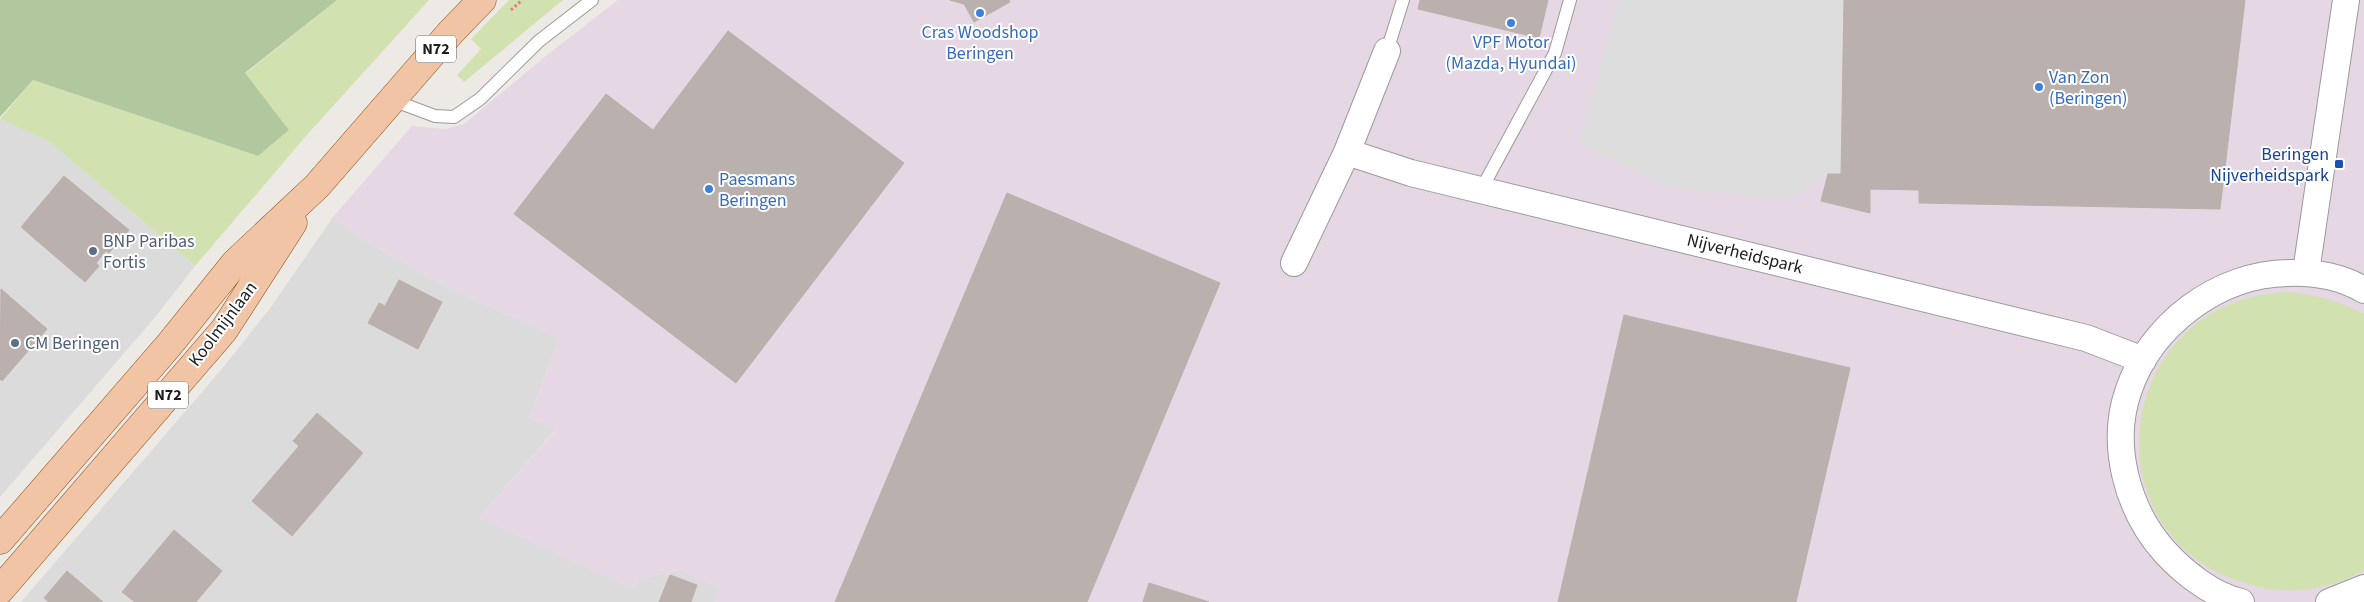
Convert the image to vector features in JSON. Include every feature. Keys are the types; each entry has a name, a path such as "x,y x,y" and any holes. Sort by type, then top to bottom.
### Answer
{"main road":[{"name":"Koolmijnlaan","path":"0,540 169,345 235,263 317,186 451,32 482,0"},
{"name":"Koolmijnlaan","path":"0,590 224,330 317,186"}],"street":[{"path":"2306,272 2346,0"},
{"path":"1294,263 1347,152 1387,51"},
{"name":"Nijverheidspark","path":"1347,152 1411,173 2086,338 2143,360"},
{"path":"2242,602 2206,586 2176,565 2151,536 2138,512 2127,484 2121,449 2123,417 2128,391 2143,360 2167,329 2188,309 2215,291 2242,279 2272,273 2306,272 2346,280 2364,290"},
{"path":"2329,602 2364,588"}],"lane":[{"path":"392,100 435,116 454,116 480,99 539,41 592,0"},
{"path":"1387,51 1403,0"},
{"path":"1481,190 1555,53 1570,0"}],"shaded area":[{"path":"618,0 2364,0 2364,602 715,602 720,588 678,570 639,579 635,590 479,518 556,430 529,418 559,338 449,288 365,241 333,217 412,126 445,129 464,124 547,55"},
{"path":"1618,0 1844,0 1841,174 1828,174 1787,201 1669,187 1579,144"},
{"path":"0,119 50,142 195,266 156,316 0,497"},
{"path":"333,217 365,241 449,288 559,338 529,418 556,429 480,517 635,590 639,579 679,570 721,588 715,602 21,602 221,370 271,307"}],"green space":[{"path":"0,0 337,0 245,73 289,130 258,156 33,80 0,117"},
{"path":"337,0 429,0 306,136 195,266 50,142 0,119 33,80 258,156 289,130 245,74"},
{"path":"509,0 563,0 464,82 457,75 481,49 471,39"},
{"path":"2287,292 2327,299 2364,314 2364,570 2336,583 2321,587 2277,590 2247,584 2195,558 2160,519 2142,472 2141,423 2155,375 2185,334 2229,305"}],"building":[{"name":"Cras Woodshop Beringen","path":"950,0 1009,0 1010,2 974,22 964,4"},
{"name":"VPF Motor (Mazda, Hyundai)","path":"1420,0 1548,0 1539,38 1418,9"},
{"name":"Van Zon (Beringen)","path":"1844,0 2245,0 2220,209 1919,203 1919,190 1870,189 1870,213 1821,201 1828,174 1841,174"},
{"name":"Paesmans Beringen","path":"728,31 904,163 736,383 514,214 606,94 653,130"},
{"path":"64,176 129,230 109,253 106,251 96,263 99,266 85,282 21,227"},
{"path":"1007,193 1220,283 1087,602 835,602"},
{"path":"399,280 442,302 418,349 368,323 379,303 385,306"},
{"path":"1,289 47,329 2,381 0,379"},
{"path":"1624,315 1850,368 1796,602 1558,602"},
{"path":"317,413 363,453 292,536 252,501 299,446 293,441"},
{"path":"174,530 222,571 196,602 135,602 122,592"},
{"path":"67,571 103,602 49,602 44,598"},
{"path":"670,575 697,585 691,602 659,602"},
{"path":"1149,583 1209,602 1143,602"}],"place":[{"name":"Cras Woodshop Beringen","path":"980,13"},
{"name":"VPF Motor (Mazda, Hyundai)","path":"1511,23"},
{"name":"Van Zon (Beringen)","path":"2039,87"},
{"name":"Beringen Nijverheidspark","path":"2339,164"},
{"name":"Paesmans Beringen","path":"709,189"},
{"name":"BNP Paribas Fortis","path":"93,251"},
{"name":"CM Beringen","path":"15,343"}]}
